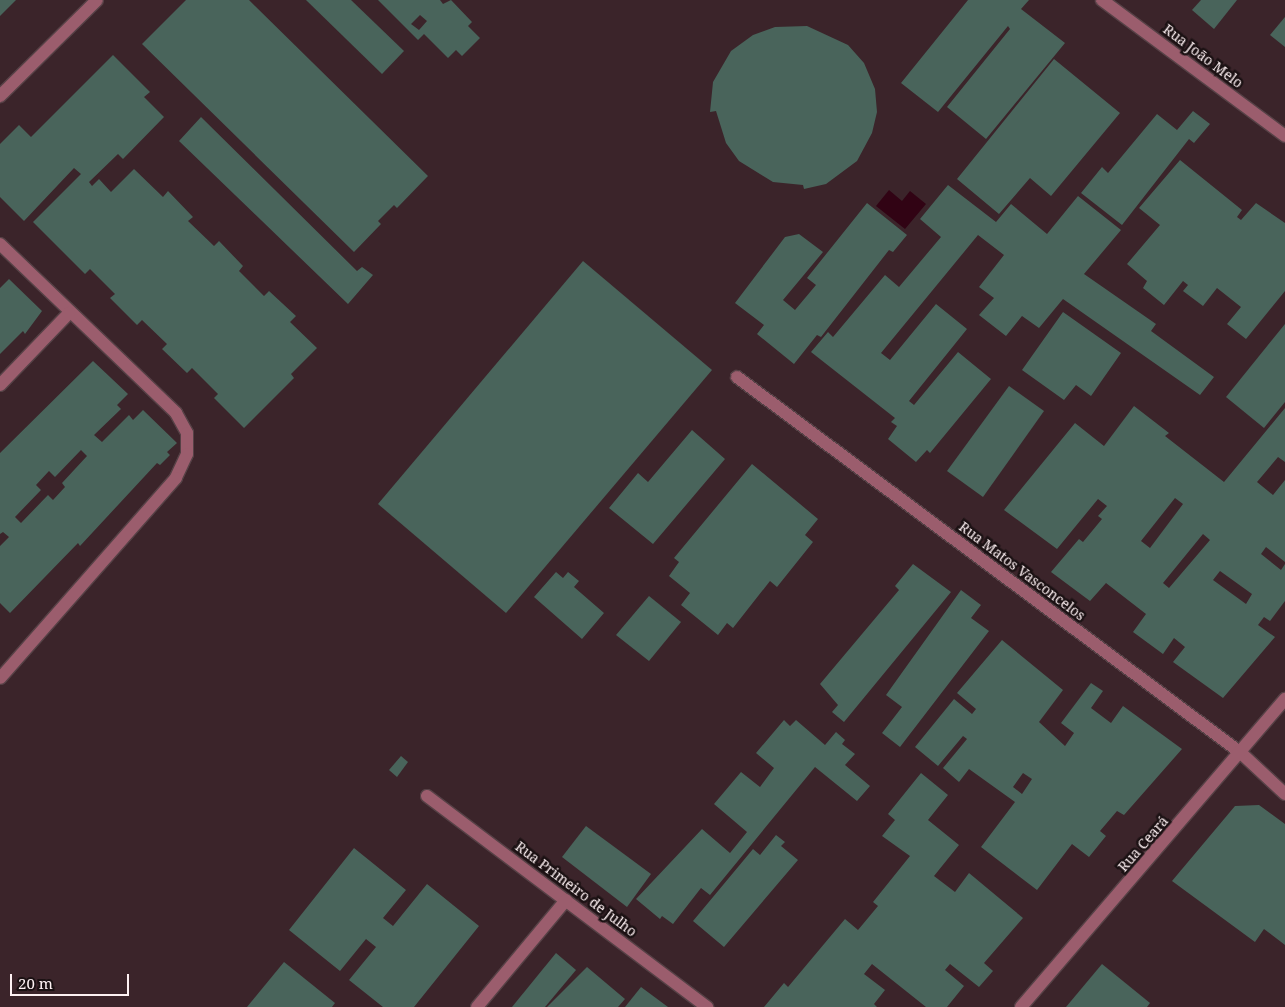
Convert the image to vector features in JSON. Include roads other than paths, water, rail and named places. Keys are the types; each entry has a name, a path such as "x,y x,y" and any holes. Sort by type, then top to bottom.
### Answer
{"street":[{"path":"0,96 97,0"},
{"name":"Rua João Melo","path":"1102,0 1285,136"},
{"path":"0,244 69,313 176,413 186,433 187,454 176,478 0,678"},
{"path":"0,385 69,313"},
{"name":"Rua Matos Vasconcelos","path":"737,377 1241,753 1285,794"},
{"name":"Rua Ceará","path":"1021,1007 1241,753 1285,699"},
{"name":"Rua Primeiro de Julho","path":"427,796 707,1007"},
{"path":"477,1007 566,900"}]}
